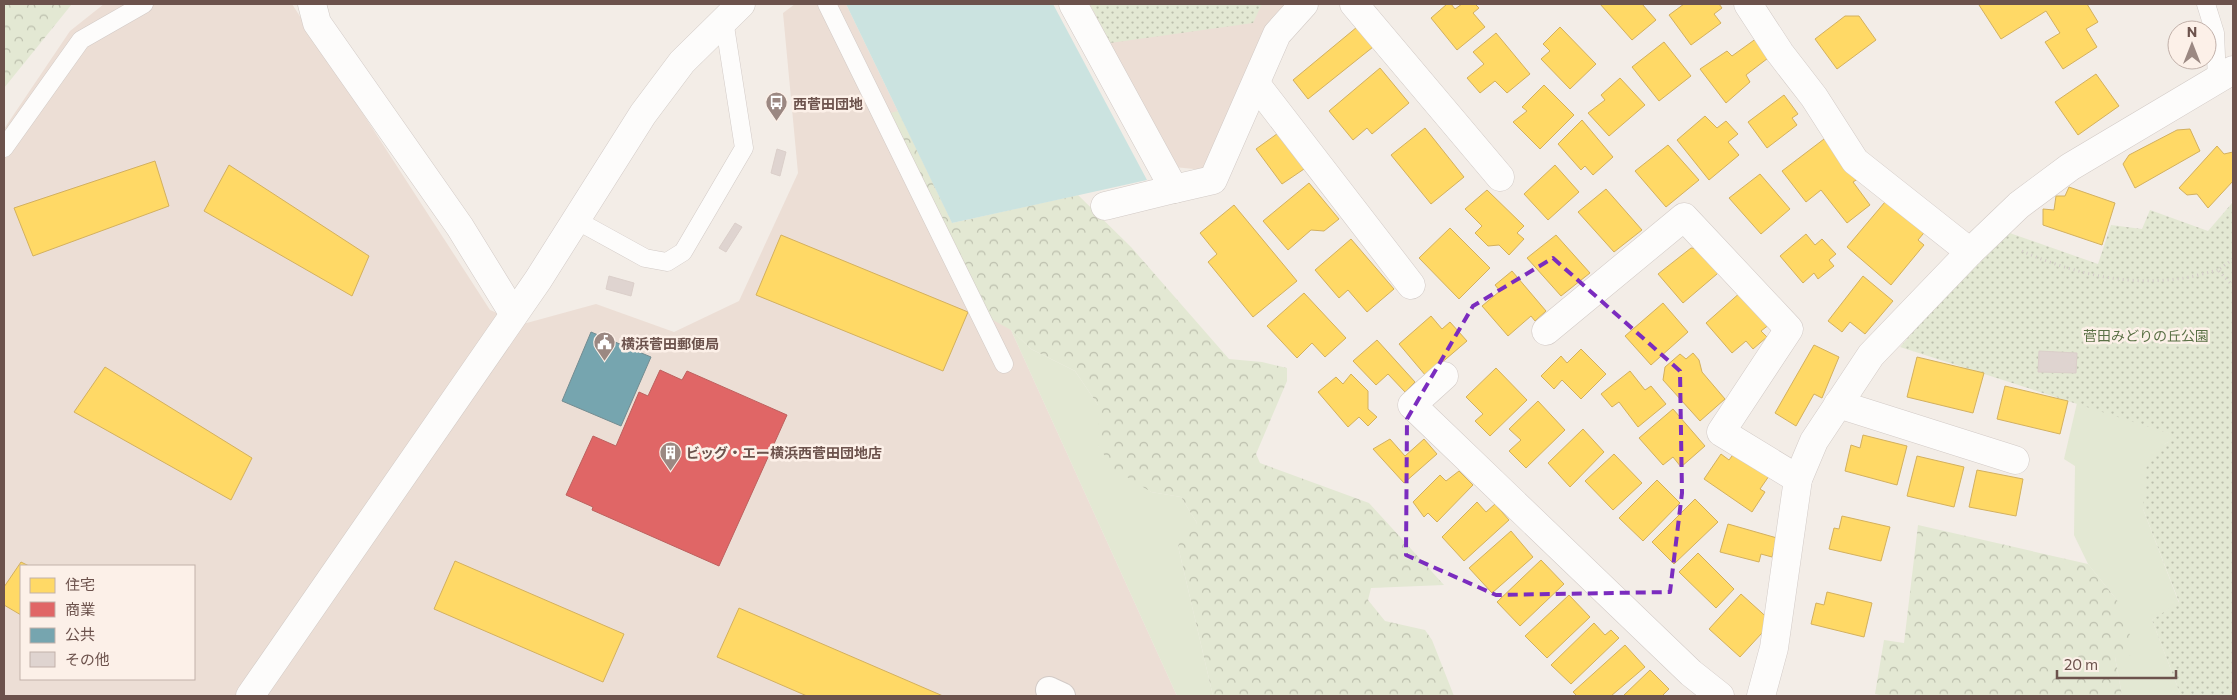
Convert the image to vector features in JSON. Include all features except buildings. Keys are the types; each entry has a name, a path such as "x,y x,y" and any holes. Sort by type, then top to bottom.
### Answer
{"street":[{"path":"312,4 317,23 460,227 513,313"},
{"path":"1074,4 1174,189"},
{"path":"1105,206 1213,180 1277,34 1304,4"},
{"path":"1354,4 1500,177"},
{"path":"1748,4 1780,53 1814,97 1855,161 1979,242"},
{"path":"250,696 513,313 538,280 643,114 682,62 732,12"},
{"path":"1761,696 1774,648 1798,479 1814,441 1871,355 1979,242 2019,205 2070,167 2225,75"},
{"path":"1256,84 1411,285"},
{"path":"1546,331 1684,217 1789,329 1721,432 1798,479"},
{"path":"1444,376 1412,405 1691,673 1720,696"},
{"path":"1838,404 2015,460"}],"lane":[{"path":"4,148 81,40 144,4"},
{"path":"826,4 1004,364"},
{"path":"2206,4 2216,33 2225,75"},
{"path":"576,220 645,258 667,262 683,252 744,148 732,12"}],"path":[{"path":"1979,242 2019,250 2049,263 2104,278 2177,279 2218,270 2233,259"},
{"path":"2218,270 2233,286"}],"highlighted area":[{"path":"1553,258 1680,371 1682,493 1670,592 1496,595 1406,555 1407,419 1473,306"}],"shaded area":[{"name":"西菅田団地","path":"104,4 292,4 490,310 523,324 596,304 674,332 739,301 798,173 783,13 795,4 846,4 952,223 1011,330 1177,696 4,696 4,129 70,31"},
{"path":"1090,4 1295,4 1204,170 1174,167"}],"green space":[{"path":"4,4 72,4 4,88"},
{"path":"1090,4 1262,4 1253,23 1110,43"},
{"path":"898,111 952,223 1078,195 1131,247 1229,359 1262,362 1287,368 1287,381 1256,454 1260,463 1369,503 1444,585 1371,588 1368,600 1385,621 1425,630 1432,640 1454,696 1213,696 1178,546 1186,530 1197,523 1181,497 1151,492 1114,469 1098,446 1098,405 1075,371 1031,349 1011,330 993,320 975,316 890,113"},
{"name":"菅田みどりの丘公園","path":"2233,202 2233,696 2181,696 2152,620 2179,602 2143,509 2146,468 2165,444 2177,436 1900,347 2001,230 2098,264 2111,225 2142,229 2150,210 2208,231"},
{"path":"1011,330 1031,349 1075,371 1098,405 1098,446 1151,492 1181,497 1197,523 1178,546 1213,696 1177,696"},
{"path":"2077,403 2178,436 2165,444 2143,509 2179,603 2152,620 2181,696 2122,696 2115,657 2117,600 2088,564 2074,535 2075,466 2064,459"},
{"path":"1918,525 2088,564 2117,600 2131,638 2131,655 2115,657 2122,696 1884,696 1875,694 1884,640 1904,643"}],"water":[{"path":"846,4 1053,4 1147,180 952,223"}],"place":[{"name":"西菅田団地","path":"777,122"},
{"name":"横浜菅田郵便局","path":"605,362"},
{"name":"ビッグ・エー横浜西菅田団地店","path":"670,471"}]}
